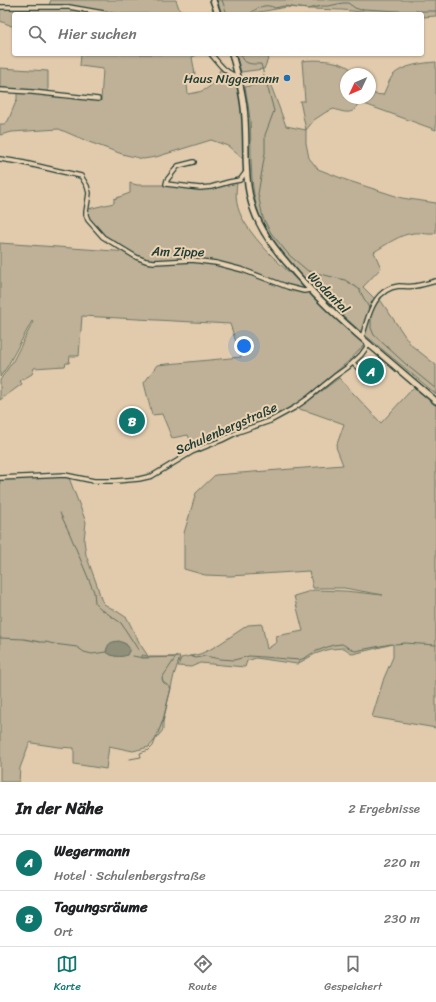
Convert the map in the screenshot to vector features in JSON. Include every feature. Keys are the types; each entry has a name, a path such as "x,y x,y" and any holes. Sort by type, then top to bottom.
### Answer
{"main road":[{"path":"213,0 217,12"},
{"name":"Wodantal","path":"233,56 244,100 246,172 249,192 256,219 264,234 277,252 310,290 335,315 436,401"}],"street":[{"path":"0,7 69,7 98,12"},
{"path":"212,56 223,70 239,78"},
{"path":"0,90 98,99"},
{"name":"Am Zippe","path":"0,159 81,176 90,193 86,216 103,238 136,257 154,262 192,260 216,263 243,270 288,287 304,291 310,290"},
{"path":"194,162 178,166 167,180 166,184 200,188 211,187 240,180 246,172"},
{"path":"361,337 370,310 378,297 387,289 399,286 423,285 436,281"},
{"name":"Schulenbergstraße","path":"0,478 65,475 94,481 116,482 146,478 192,452 238,432 280,417 308,399 353,363 369,344"},
{"path":"353,363 364,374 367,381"}],"shaded area":[{"path":"51,0 176,0 180,12 108,12 68,5 49,5"},
{"path":"217,0 436,0 436,16 424,17 424,12 361,12 287,7 260,12 221,12"},
{"path":"0,8 68,9 88,12 12,12 12,26 0,21"},
{"path":"81,56 194,56 192,57 195,74 186,75 188,94 201,91 209,87 215,80 221,68 238,85 242,110 244,141 243,159 228,146 211,140 156,157 143,159 122,154 59,129 12,132 0,135 0,124 4,124 8,121 17,99 17,92 101,101 103,69 80,66"},
{"path":"237,56 269,56 264,69 241,72"},
{"path":"302,61 332,61 348,68 340,68 340,104 358,104 353,111 345,112 334,109 326,112 314,120 306,130 300,101 305,101"},
{"path":"436,62 436,130 364,104 376,104 376,94 383,95 393,75 402,69 413,65"},
{"path":"0,68 48,71 48,92 0,88"},
{"path":"270,83 286,126 306,130 306,143 309,158 318,169 346,180 402,198 436,203 436,233 414,233 404,235 374,252 381,268 363,287 375,299 368,312 362,331 360,331 315,289 295,267 270,235 263,222 254,197 251,164 250,120 245,87"},
{"path":"237,182 236,198 238,208 245,223 262,246 329,312 365,344 350,360 293,408 279,416 194,449 188,435 172,438 162,414 152,415 144,383 157,365 241,357 230,324 82,316 79,356 70,356 69,363 66,363 65,366 34,368 32,374 20,381 22,384 0,400 0,380 13,361 33,322 32,321 0,377 0,243 129,252 103,237 90,220 87,214 88,209 114,203 114,199 130,193 130,183 137,185 167,185 200,189"},
{"path":"379,298 411,345 436,365 436,394 365,335 370,315"},
{"path":"339,378 381,423 414,387 436,406 436,728 372,717 384,678 393,657 393,644 353,654 344,648 330,649 315,654 297,664 256,658 247,661 245,667 200,663 191,667 178,666 181,658 200,654 209,650 248,625 262,624 267,649 277,642 276,636 303,631 294,596 314,590 345,591 383,595 344,588 313,588 309,571 230,576 205,575 184,569 184,533 196,493 215,475 343,465 336,447 344,424 295,408 311,399"},
{"path":"61,476 69,478 86,522 84,540 86,555 104,604 127,618 148,656 142,655 142,657 180,657 166,709 163,730 149,747 133,751 109,746 106,769 74,764 74,748 58,747 32,742 29,744 20,768 19,782 0,782 0,479"},
{"path":"119,641 126,644 130,649 127,655 115,656 106,652 110,644"}],"waterway":[{"path":"222,0 226,12"},
{"path":"252,12 265,6 275,8 284,6 307,9 343,3 348,3 361,10 436,11"},
{"path":"242,56 248,63 261,64 265,79"},
{"path":"266,81 274,111 265,135 265,153 258,194 263,218 271,233 289,255 308,271 345,280 359,289 369,308"},
{"path":"371,318 371,328 374,335 436,389"},
{"path":"60,513 94,592 95,603 121,623 139,651"},
{"path":"0,638 24,639 77,647 84,652 92,654 106,652"},
{"path":"395,644 405,643 436,645"},
{"path":"190,656 196,658 205,656 234,660 249,656 299,660 314,652 333,645 342,644 355,651 391,644"},
{"path":"133,656 143,658 177,657"},
{"path":"130,759 141,757 140,753 149,750 153,746 163,720 171,688 163,682 162,678 176,657"}],"place":[{"name":"Haus Niggemann","path":"287,78"},
{"name":"Wegermann","path":"371,371"},
{"name":"Tagungsräume","path":"132,421"}]}
